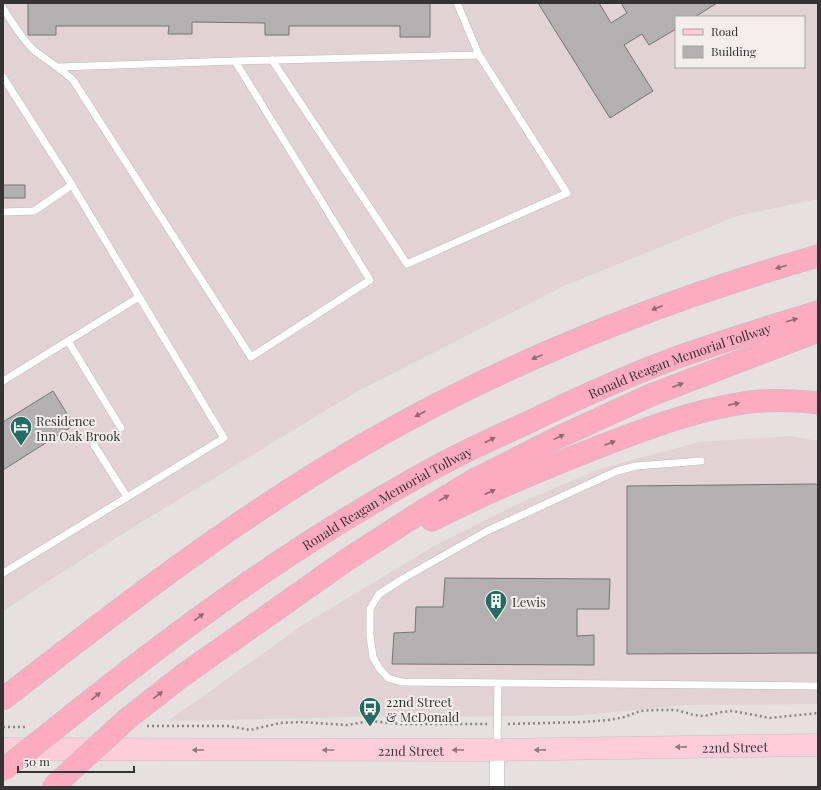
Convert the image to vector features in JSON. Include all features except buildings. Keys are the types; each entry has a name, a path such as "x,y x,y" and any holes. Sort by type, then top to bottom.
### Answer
{"highway":[{"path":"3,699 174,569 302,482 366,443 413,417 527,361 596,331 750,276 818,256"},
{"name":"Ronald Reagan Memorial Tollway","path":"3,770 124,674 216,604 286,557 415,478 494,438 583,396 628,377 676,358 745,334 818,312"},
{"name":"Ronald Reagan Memorial Tollway","path":"53,787 137,723 182,676 345,561 472,481 559,437 651,395 818,331"},
{"path":"272,613 402,535 495,490 560,462 636,433 704,411 738,403 774,400 818,403"}],"main road":[{"name":"22nd Street","path":"3,749 497,750 818,745"}],"street":[{"path":"497,750 497,787"}],"lane":[{"path":"272,60 407,264 567,193 479,55 457,3"},
{"path":"3,8 12,23 34,50 59,67 73,80 251,357 370,280 235,61"},
{"path":"59,67 479,55"},
{"path":"3,77 72,185 224,438 3,573"},
{"path":"3,212 34,212 72,185"},
{"path":"3,381 139,296"},
{"path":"68,341 121,428"},
{"path":"94,445 127,497"},
{"path":"701,461 636,466 617,471 486,531 404,578 379,594 370,609 370,636 373,657 379,668 388,678 402,682 818,686"},
{"path":"497,750 498,683"}],"path":[{"path":"519,724 609,720 625,717 640,711 656,710 676,710 704,716 733,711 770,718 818,713"},
{"path":"137,723 228,726 250,730 299,722 347,725 370,721 401,724 474,724"},
{"path":"3,727 27,727"}],"shaded area":[{"path":"3,3 818,3 818,199 737,216 564,286 356,392 117,537 3,611"},
{"path":"790,436 818,441 818,704 686,705 572,716 360,717 168,721 303,625 436,545 522,502 599,469 699,442"}],"place":[{"name":"Residence Inn Oak Brook","path":"21,446"},
{"name":"Lewis","path":"496,620"},
{"name":"22nd Street & McDonald","path":"370,728"}]}
